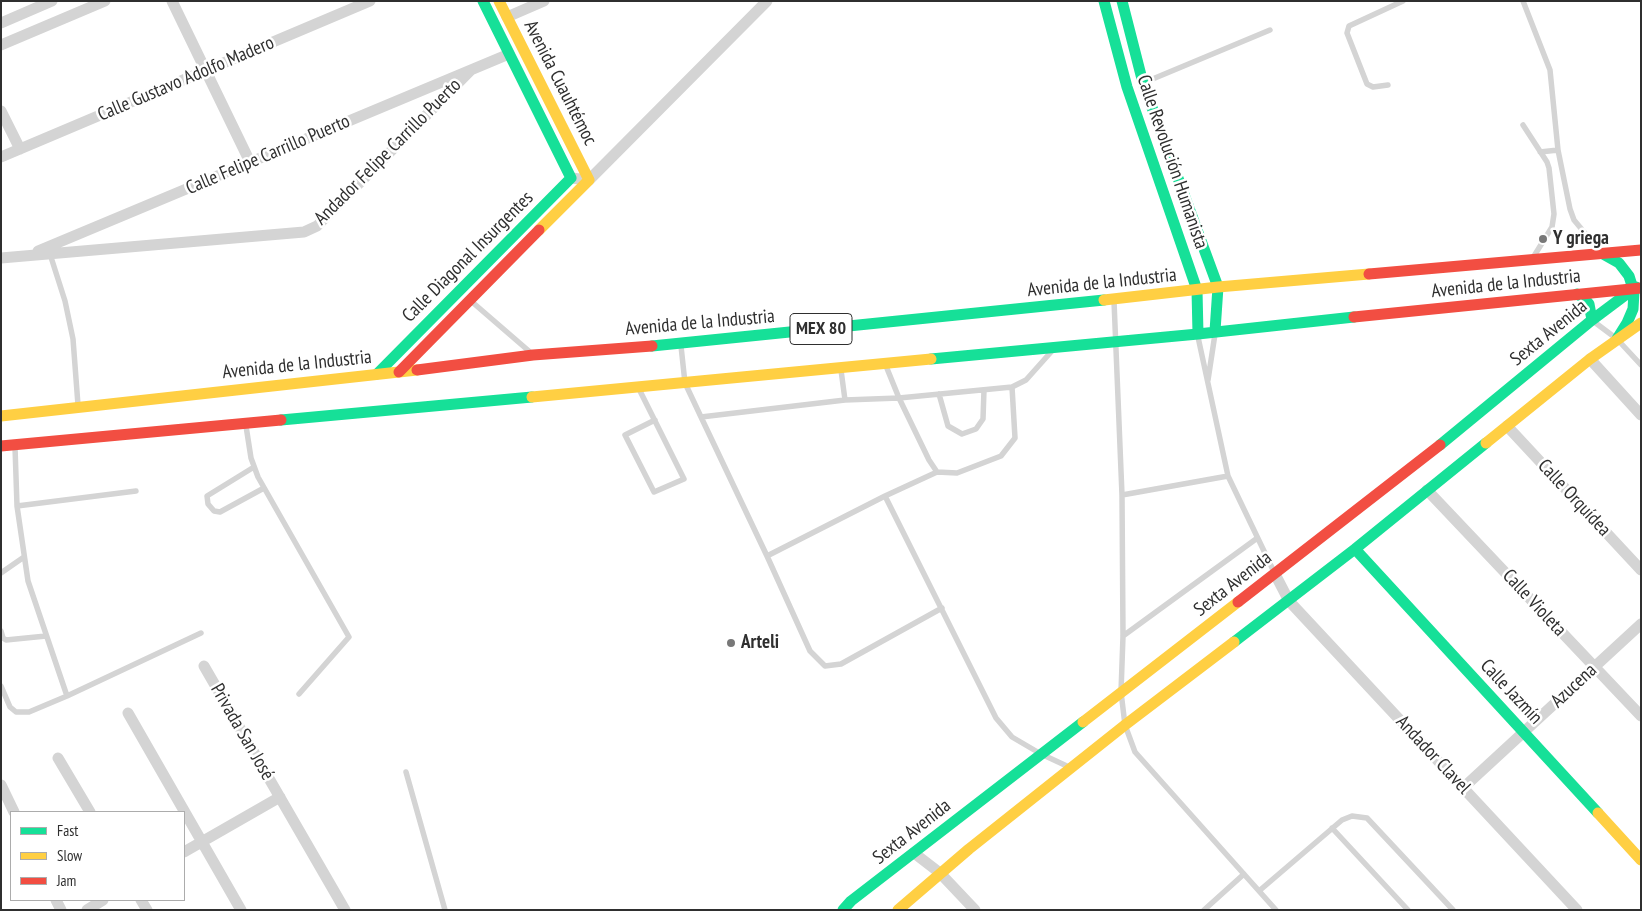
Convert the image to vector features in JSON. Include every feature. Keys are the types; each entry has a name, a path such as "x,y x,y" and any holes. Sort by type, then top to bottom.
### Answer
{"main road":[{"name":"Avenida Cuauhtémoc","path":"482,1 571,178"},
{"name":"Avenida Cuauhtémoc","path":"500,1 589,180"},
{"name":"Calle Revolución Humanista","path":"1104,1 1127,87 1197,290 1198,334"},
{"name":"Calle Revolución Humanista","path":"1122,1 1143,83 1218,287 1215,331"},
{"path":"502,39 515,33"},
{"name":"Calle Diagonal Insurgentes","path":"377,374 571,178"},
{"name":"Calle Diagonal Insurgentes","path":"399,372 589,180"},
{"name":"Avenida de la Industria","path":"1,416 399,372 533,355 681,344 1218,287 1641,250"},
{"path":"1602,254 1619,264 1638,287 1633,309 1627,323 1617,338"},
{"name":"Avenida de la Industria","path":"1,446 685,384 1198,334 1638,287"},
{"name":"Sexta Avenida","path":"843,910 851,901 1399,478 1592,320 1638,287"},
{"path":"1577,294 1589,304 1592,320"},
{"path":"898,910 969,849 1125,725 1289,601 1590,359 1617,338 1641,323"},
{"name":"Calle Jazmín","path":"1355,549 1641,860"}],"street":[{"path":"1,23 52,1"},
{"path":"1,45 105,1"},
{"path":"172,1 250,162"},
{"name":"Calle Gustavo Adolfo Madero","path":"1,157 370,1"},
{"path":"508,17 544,1"},
{"name":"Calle Diagonal Insurgentes","path":"589,180 767,1"},
{"name":"Calle Felipe Carrillo Puerto","path":"26,256 509,54"},
{"name":"Andador Felipe Carrillo Puerto","path":"184,242 304,232 317,226 471,70"},
{"path":"1,111 20,149"},
{"path":"571,178 589,180"},
{"name":"Calle Felipe Carrillo Puerto","path":"1,258 184,242"},
{"path":"1590,359 1641,415"},
{"name":"Calle Orquídea","path":"1507,426 1641,570"},
{"name":"Calle Violeta","path":"1427,490 1641,716"},
{"name":"Andador Clavel","path":"1275,574 1289,601 1577,910"},
{"name":"Azucena","path":"1464,788 1641,624"},
{"name":"Privada San José","path":"204,666 345,910"},
{"path":"128,713 185,811"},
{"path":"58,758 89,811"},
{"path":"1,785 14,811"},
{"path":"185,851 280,797"},
{"path":"185,812 241,910"},
{"path":"914,853 940,873 975,910"},
{"path":"87,910 101,901"}],"lane":[{"path":"1388,85 1373,87 1367,84 1347,33 1348,26 1403,1"},
{"path":"1523,1 1550,70 1558,150 1570,209 1574,220 1602,254"},
{"path":"1127,87 1143,83 1270,30"},
{"path":"1523,126 1549,168 1554,214 1552,227 1532,260"},
{"path":"1540,152 1558,150"},
{"path":"50,254 65,301 73,339 78,406"},
{"path":"1114,299 1122,495 1123,636 1120,692 1125,725 1135,752 1276,910"},
{"path":"471,301 533,355"},
{"path":"1592,320 1617,338 1641,365"},
{"path":"1208,384 1215,331"},
{"path":"1198,334 1228,476 1256,538 1275,574"},
{"path":"681,344 685,384 810,651 825,666 841,664 942,608"},
{"path":"700,417 845,400 899,398 1012,387 1026,380 1055,347"},
{"path":"885,364 929,460 938,472"},
{"path":"840,368 845,400"},
{"path":"767,556 885,496 938,472 957,473 1001,456 1015,438 1012,387"},
{"path":"638,388 655,420 684,478 654,492 625,435 655,420"},
{"path":"939,394 948,426 962,434 976,429 983,419 984,390"},
{"path":"245,423 254,467 264,488 349,637 299,694"},
{"path":"15,444 17,506 31,595 67,696"},
{"path":"254,467 207,496 208,504 214,511 220,512 264,488"},
{"path":"1122,495 1228,476"},
{"path":"17,506 136,491"},
{"path":"885,496 996,718 1012,737 1041,754 1072,768"},
{"path":"1123,636 1256,538"},
{"path":"1,573 24,557"},
{"path":"1,631 3,638 6,640 46,636"},
{"path":"1,686 10,707 16,712 29,712 67,696 201,632"},
{"path":"406,772 445,910"},
{"path":"1259,891 1332,828 1342,820 1352,816 1367,818 1453,910"},
{"path":"1332,828 1408,910"},
{"path":"1204,910 1244,874"}],"traffic: fast":[{"path":"377,374 571,178 483,1"},
{"path":"1104,1 1127,87 1197,290 1198,334"},
{"path":"1122,1 1143,83 1218,287 1215,331"},
{"path":"1603,254 1619,263 1629,276 1634,292 1633,309 1617,339"},
{"path":"1440,445 1592,320 1636,287"},
{"path":"1577,294 1589,304 1592,320"},
{"path":"652,346 1104,300"},
{"path":"931,359 1198,334 1354,317"},
{"path":"281,420 532,397"},
{"path":"1234,642 1355,549 1486,443"},
{"path":"1355,549 1598,813"},
{"path":"843,910 851,901 1083,722"}],"traffic: slow":[{"path":"499,1 589,180 539,230"},
{"path":"1104,300 1218,287 1369,274"},
{"path":"1486,443 1590,359 1641,323"},
{"path":"532,397 931,359"},
{"path":"1,416 417,370"},
{"path":"1083,722 1238,602"},
{"path":"898,910 969,849 1125,725 1234,642"},
{"path":"1598,813 1641,860"}],"traffic: jam":[{"path":"399,372 539,230"},
{"path":"1369,274 1641,250"},
{"path":"1354,317 1641,288"},
{"path":"417,370 533,355 652,346"},
{"path":"1,446 281,420"},
{"path":"1238,602 1440,445"}],"place":[{"name":"Y griega","path":"1543,239"},
{"name":"Arteli","path":"731,643"}]}
